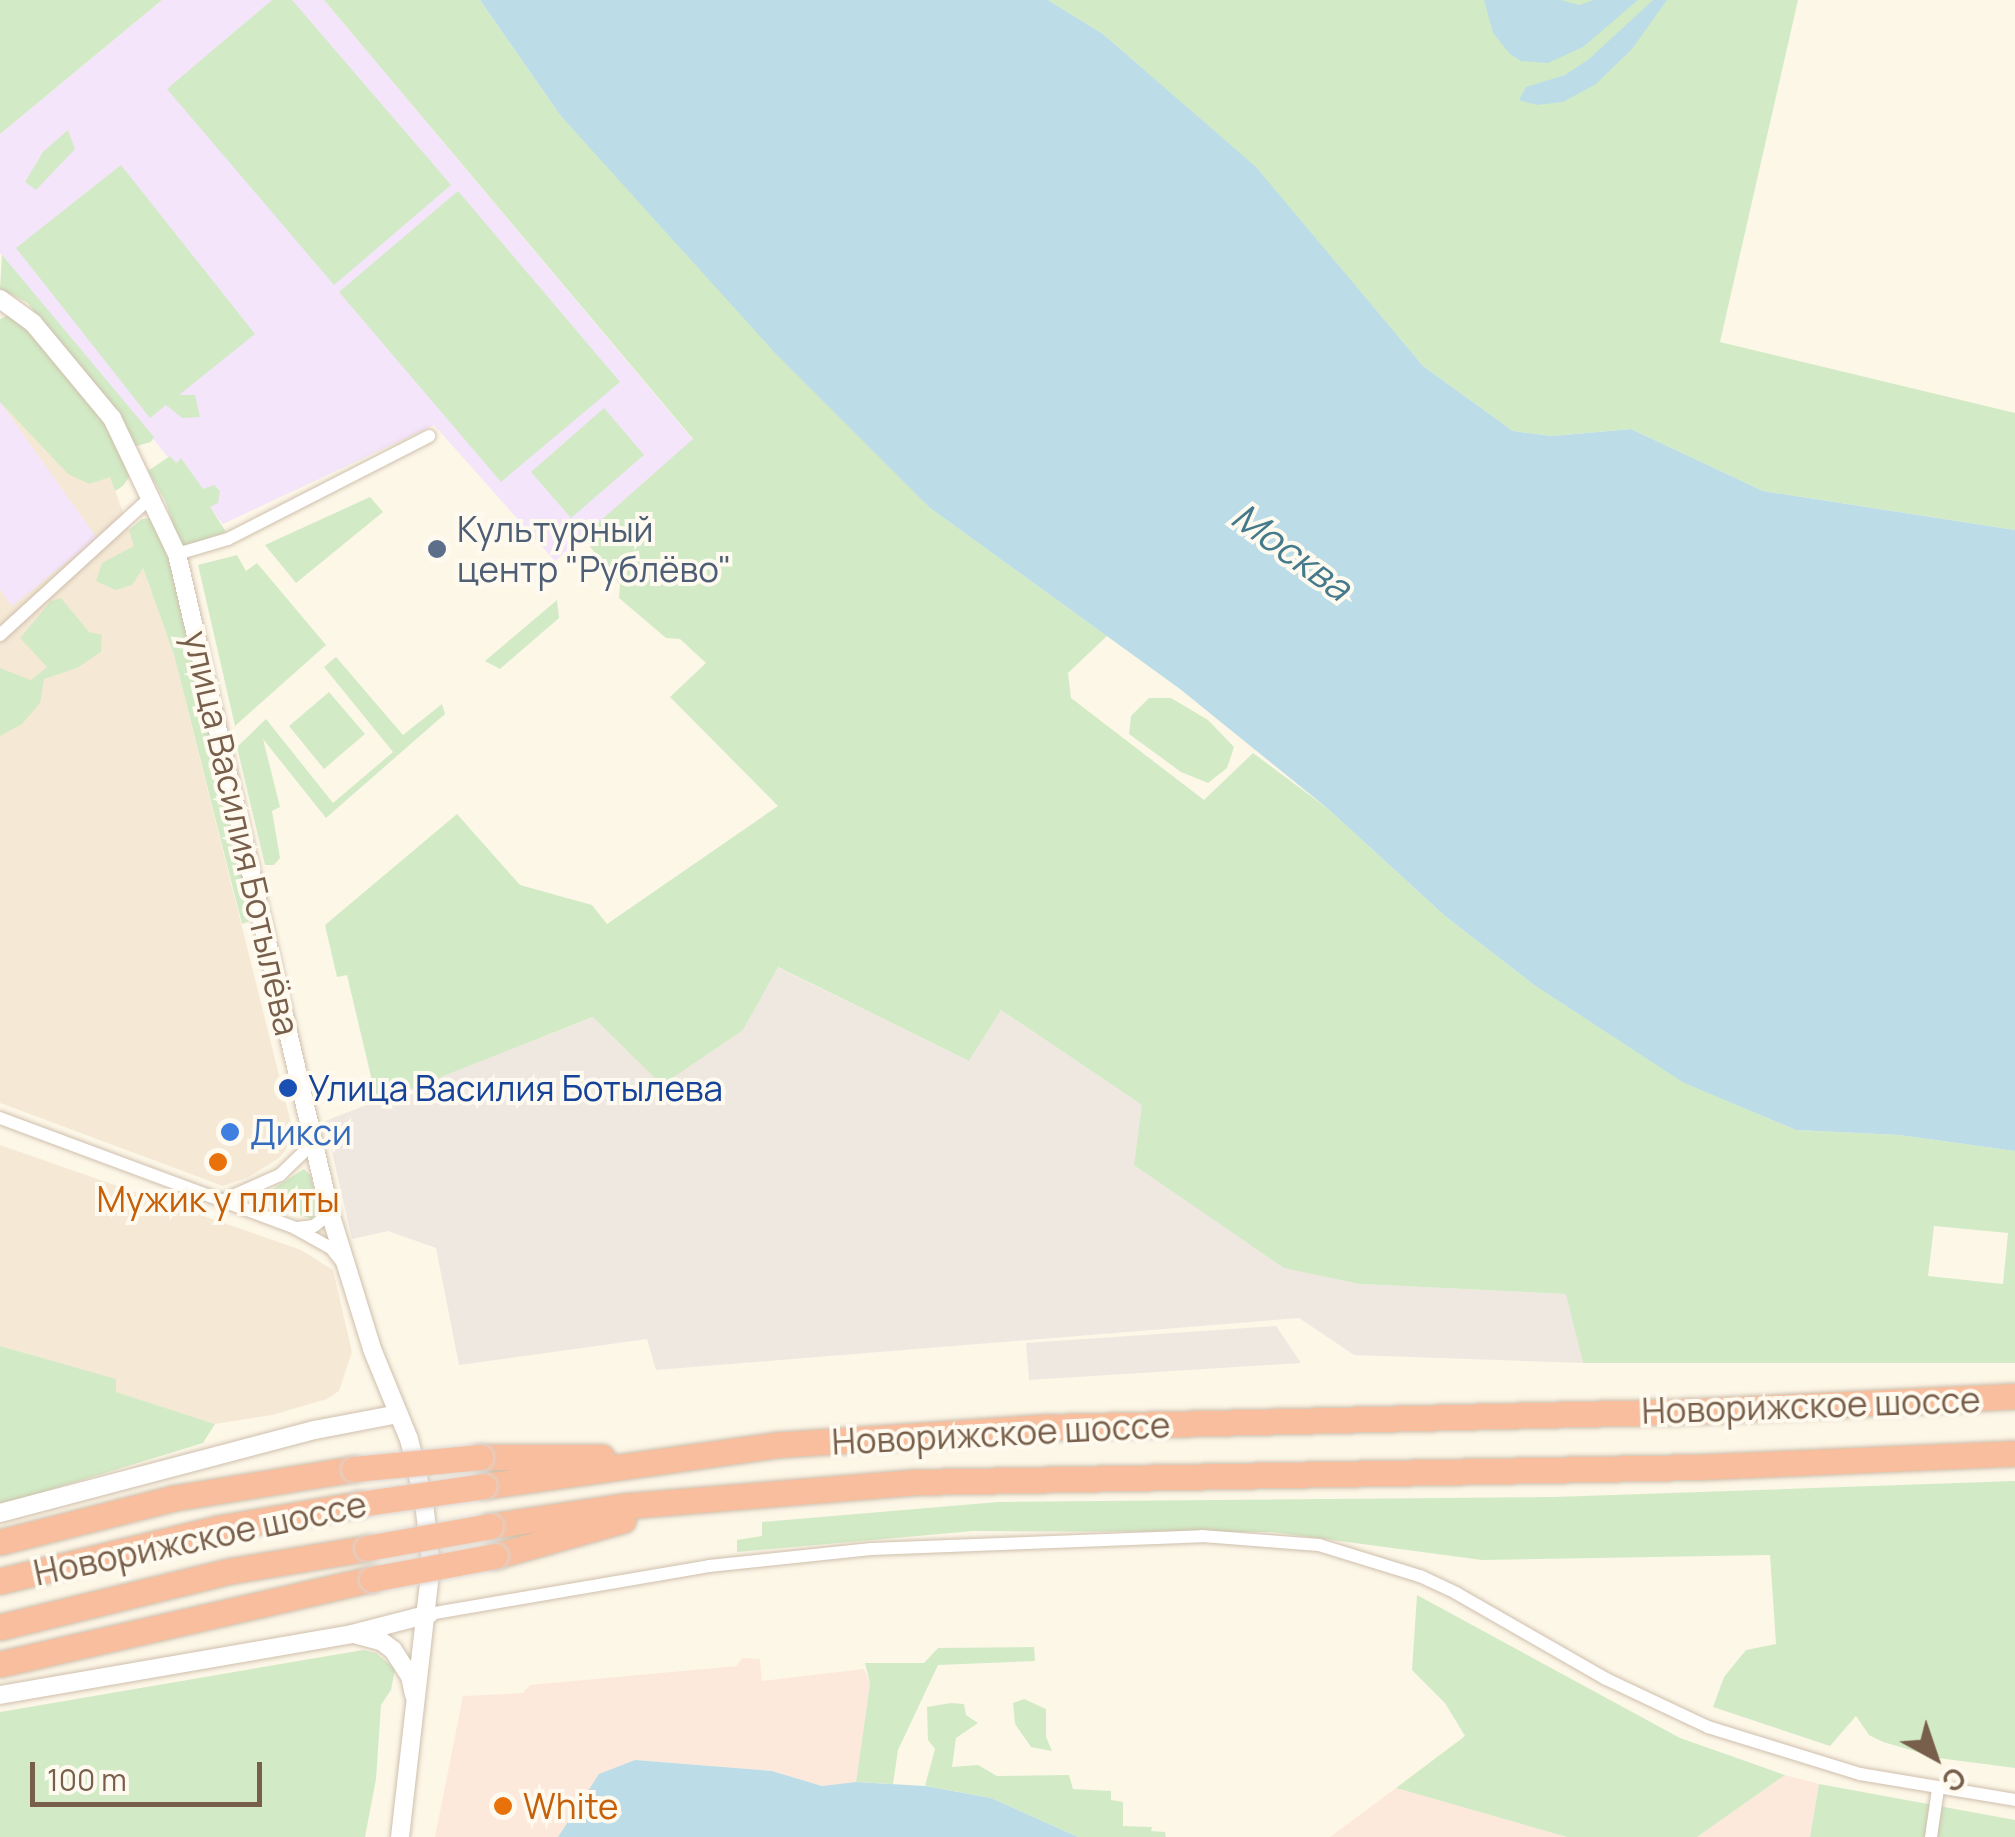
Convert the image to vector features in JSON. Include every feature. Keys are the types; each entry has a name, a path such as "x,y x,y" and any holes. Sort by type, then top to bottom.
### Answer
{"highway":[{"name":"Новорижское шоссе","path":"0,1581 219,1528 359,1504 775,1445 1047,1427 1700,1411 2015,1396"},
{"name":"Новорижское шоссе","path":"0,1627 230,1570 575,1514 820,1487 1039,1477 1699,1467 2015,1453"},
{"path":"0,1542 174,1498 354,1470 480,1457 687,1457"},
{"path":"0,1664 372,1579 495,1556 695,1500"}],"street":[{"name":"улица Василия Ботылёва","path":"1,301 33,324 112,418 177,554 330,1213 344,1266 398,1414 424,1502 431,1565 429,1614 400,1837"},
{"path":"177,554 228,539 428,436"},
{"path":"0,635 152,496"},
{"path":"0,1118 295,1228 331,1248 344,1266"},
{"path":"223,1200 241,1196 280,1175 313,1143"},
{"path":"295,1228 314,1226 330,1213"},
{"path":"0,1513 315,1430 398,1414"},
{"path":"0,1695 709,1566 870,1549 1202,1536 1300,1542 1420,1576 1606,1679 1708,1727 1812,1762 2015,1800"},
{"path":"352,1634 381,1641 393,1650 410,1676 418,1710"},
{"path":"1931,1837 1938,1788"}],"shaded area":[{"path":"162,0 324,0 693,440 555,561 434,425 223,524 0,253 0,134"},
{"path":"0,363 110,476 174,655 295,1139 279,1158 249,1177 223,1186 0,1103"},
{"path":"0,402 97,538 12,606 0,590"},
{"path":"777,967 969,1061 1001,1010 1142,1105 1360,1284 1567,1294 1583,1363 1354,1355 1299,1318 656,1370 647,1339 459,1365 436,1248 388,1231 352,1239 325,1121 594,1017 743,1030"},
{"path":"0,1145 301,1250 333,1270 352,1352 339,1391 327,1399 272,1415 215,1424 115,1392 116,1380 0,1346"},
{"path":"1276,1326 1301,1363 1029,1380 1026,1343"},
{"path":"742,1658 760,1659 762,1681 864,1669 870,1682 856,1782 822,1786 772,1771 635,1760 599,1775 558,1837 435,1837 463,1696 523,1693 530,1685 737,1666"},
{"path":"1785,1775 1819,1784 1810,1837 1697,1837"},
{"path":"1396,1788 1567,1837 1330,1837"}],"green space":[{"path":"0,0 162,0 0,134"},
{"path":"272,0 292,0 451,185 334,285 167,89"},
{"path":"324,0 480,0 560,115 930,508 1107,636 1068,673 1071,698 1204,800 1253,753 1327,808 1445,916 1534,985 1685,1083 1796,1130 1899,1135 2015,1151 2015,1363 1583,1363 1566,1294 1360,1284 1284,1268 1134,1165 1142,1105 1001,1010 969,1061 778,967 743,1030 662,1085 593,1017 377,1102 347,975 337,977 325,925 457,814 520,885 592,905 607,924 778,806 670,697 706,663 680,639 666,638 619,598 620,584 582,537 693,439","holes":["1934,1226 2008,1233 2003,1284 1928,1276"]},
{"path":"1048,0 1798,0 1720,342 2015,413 2015,530 1763,491 1631,429 1552,436 1513,431 1423,366 1255,167 1103,34"},
{"path":"68,130 75,149 36,190 25,182 43,152"},
{"path":"121,165 255,334 179,395 195,395 200,417 182,418 166,405 150,418 16,248"},
{"path":"458,191 620,382 501,482 339,292"},
{"path":"2,255 154,437 151,442 133,447 28,303 0,289"},
{"path":"8,315 27,327 103,419 131,474 123,486 115,491 110,477 89,484 68,474 0,402 0,319"},
{"path":"604,408 644,455 571,518 531,472"},
{"path":"170,456 176,463 181,458 203,489 214,485 220,491 218,503 210,507 226,532 181,548 165,500 148,471"},
{"path":"370,497 383,512 296,583 265,545"},
{"path":"154,518 167,542 255,919 242,924 174,655 143,568 132,585 116,590 96,581 102,563 134,546 129,530 142,519"},
{"path":"237,555 246,571 257,563 326,645 235,726 198,565"},
{"path":"61,598 89,632 102,635 101,652 77,668 44,679 40,703 22,724 0,736 0,668 31,680 47,667 20,638 51,601"},
{"path":"557,600 559,618 500,669 485,661"},
{"path":"336,657 403,735 442,704 445,714 326,818 263,739 280,807 272,811 280,858 274,865 265,865 237,747 266,719 333,803 393,752 324,667"},
{"path":"329,692 365,734 324,769 289,726"},
{"path":"1149,698 1171,698 1208,720 1234,747 1227,768 1208,783 1181,772 1129,734 1131,716"},
{"path":"304,1169 311,1176 318,1209 312,1219 255,1200"},
{"path":"0,1346 116,1379 116,1392 215,1424 203,1443 0,1505"},
{"path":"2015,1481 2015,1768 1938,1758 1883,1742 1869,1735 1856,1716 1830,1746 1713,1707 1724,1677 1746,1650 1776,1644 1770,1555 1482,1560 1272,1532 973,1531 737,1552 737,1540 762,1536 762,1522 998,1502 1554,1497"},
{"path":"1417,1595 1680,1738 1785,1775 1697,1837 1567,1837 1396,1788 1465,1736 1445,1703 1412,1670"},
{"path":"1034,1647 1035,1661 938,1665 898,1750 893,1784 856,1782 870,1683 865,1663 924,1663 938,1648"},
{"path":"363,1650 376,1653 395,1669 391,1690 381,1705 376,1779 365,1837 0,1837 0,1712"},
{"path":"1024,1699 1046,1709 1046,1737 1052,1751 1031,1747 1015,1724 1013,1703"},
{"path":"964,1704 966,1715 978,1723 956,1738 952,1767 978,1765 997,1776 1069,1775 1073,1789 1111,1791 1111,1800 1123,1802 1123,1826 1152,1827 1151,1831 1165,1832 1166,1837 1078,1837 991,1798 925,1786 935,1749 928,1740 927,1707"},
{"path":"1819,1784 2015,1820 2015,1837 1810,1837"}],"water":[{"name":"Москва","path":"480,0 1048,0 1103,34 1256,167 1423,366 1513,431 1552,436 1631,429 1763,491 2015,530 2015,1151 1899,1135 1796,1130 1684,1083 1534,985 1445,916 1327,808 1180,689 930,508 775,353 560,115"},
{"path":"1484,0 1561,0 1579,5 1594,0 1638,0 1583,47 1548,63 1521,61 1510,54 1493,33"},
{"path":"1653,0 1667,0 1632,49 1596,84 1563,102 1537,105 1519,100 1526,87 1565,75 1589,59"},
{"path":"635,1760 772,1771 822,1786 856,1782 925,1786 991,1798 1078,1837 558,1837 599,1774"}],"place":[{"name":"Культурный центр \"Рублёво\"","path":"437,549"},
{"name":"Улица Василия Ботылева","path":"288,1088"},
{"name":"Дикси","path":"230,1132"},
{"name":"Мужик у плиты","path":"218,1162"},
{"name":"White","path":"503,1806"}]}
